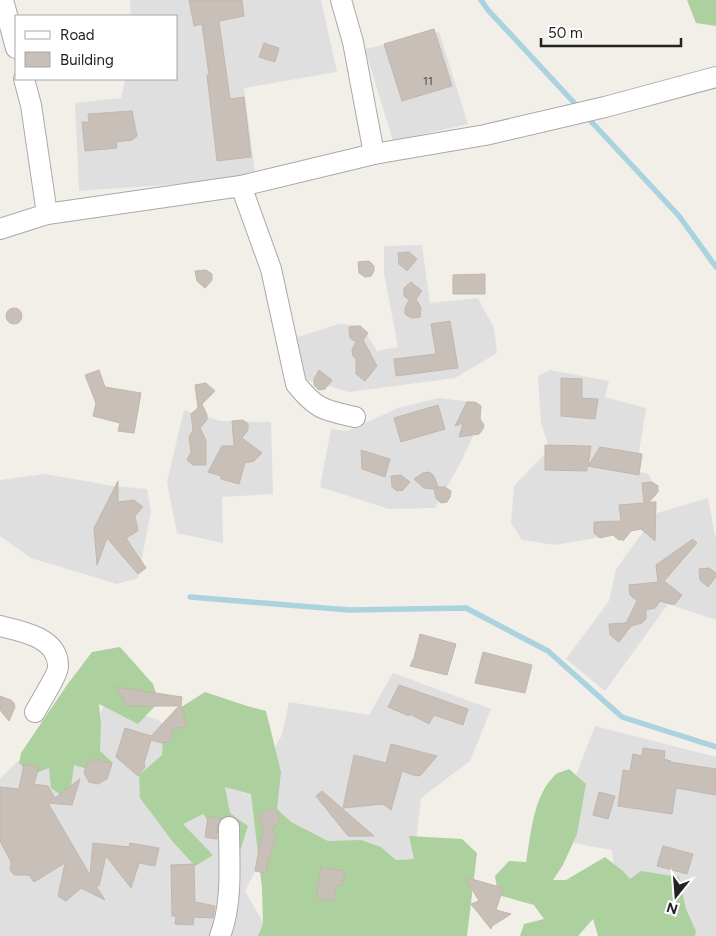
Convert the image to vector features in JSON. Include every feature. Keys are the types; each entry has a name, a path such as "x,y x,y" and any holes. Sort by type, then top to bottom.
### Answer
{"street":[{"path":"3,0 15,44"},
{"path":"341,0 353,42 374,154"},
{"path":"0,229 47,214 240,186 374,154 485,135 605,107 716,77"},
{"path":"24,80 32,105 47,214"},
{"path":"240,186 271,269 296,384 306,398 322,409 355,416"},
{"path":"0,626 39,637 56,652 58,668 35,712"},
{"path":"220,936 229,897 229,827"}],"shaded area":[{"path":"130,0 321,0 337,72 244,88 255,172 205,182 79,191 75,103 121,98 125,80 178,80 178,15 131,15"},
{"path":"439,32 468,124 393,141 365,49"},
{"path":"422,245 430,303 478,298 494,328 497,353 455,378 349,392 297,377 291,339 339,324 361,325 377,351 398,347 384,273 384,246"},
{"path":"550,370 609,381 605,397 646,408 636,471 649,474 655,490 614,535 555,545 522,540 511,523 514,486 550,449 541,424 538,376"},
{"path":"439,398 472,402 478,425 461,462 435,508 389,509 320,487 331,429 347,431 398,408"},
{"path":"184,410 221,421 271,422 273,494 222,497 223,543 177,533 167,482"},
{"path":"45,474 113,486 147,489 151,511 138,578 117,584 31,558 0,536 0,480"},
{"path":"708,498 716,540 716,620 668,604 605,691 566,659 609,601 616,569 657,513"},
{"path":"393,673 491,709 470,761 421,798 414,859 373,861 270,842 245,891 271,936 0,936 0,779 18,761 87,758 104,703 159,720 182,743 261,771 282,735 289,702 369,715"},
{"path":"595,726 716,757 716,936 622,936 612,850 573,843 571,788"}],"green space":[{"path":"687,0 716,0 716,26 696,23"},
{"path":"120,647 153,684 159,702 138,724 99,704 101,724 100,751 113,763 105,774 74,765 69,801 51,788 49,768 31,775 19,763 21,753 92,652"},
{"path":"205,692 266,711 281,772 277,809 291,822 328,841 361,840 381,847 396,860 414,859 409,836 462,839 477,853 467,936 258,936 263,924 262,888 251,794 225,787 230,813 248,826 240,851 223,841 203,814 183,824 213,855 195,866 173,842 140,798 139,775 162,755 163,740 175,711"},
{"path":"569,769 586,784 577,834 563,865 553,880 566,880 605,857 630,879 641,871 679,877 686,909 696,931 695,936 598,936 593,919 578,936 520,936 524,924 544,919 534,905 498,895 495,876 509,861 526,862 537,804 555,775"}],"building":[{"path":"189,0 242,0 244,16 219,21 230,99 244,97 251,157 217,161 202,24 194,26"},
{"path":"434,29 452,86 402,101 384,44"},
{"path":"264,43 279,48 275,62 259,57"},
{"path":"132,111 137,136 132,140 116,142 117,148 85,151 82,122 89,122 88,114"},
{"path":"409,252 417,259 407,271 399,264 398,253"},
{"path":"369,261 374,266 374,271 371,276 365,277 359,273 358,262"},
{"path":"206,270 212,274 212,280 205,288 197,281 195,271"},
{"path":"485,274 485,294 453,294 453,275"},
{"path":"411,282 422,291 416,299 421,308 420,317 411,318 405,314 405,308 409,300 404,296 404,288"},
{"path":"11,308 17,308 22,313 20,322 11,324 6,319 6,313"},
{"path":"450,321 458,368 396,376 394,359 436,354 431,324"},
{"path":"360,326 368,333 363,340 377,366 365,381 356,374 356,359 353,356 352,350 356,342 350,338 349,327"},
{"path":"99,370 105,387 141,393 134,433 118,431 120,423 93,416 96,403 85,375"},
{"path":"319,370 332,380 325,389 319,390 314,385 314,379"},
{"path":"561,378 582,379 582,398 598,399 595,419 561,416"},
{"path":"206,383 215,391 202,404 207,415 207,420 200,428 206,440 206,465 193,465 187,460 191,452 189,437 193,430 191,414 198,408 195,385"},
{"path":"467,402 475,402 481,406 480,419 484,425 479,434 459,437 463,423 455,426"},
{"path":"438,405 445,429 401,442 394,418"},
{"path":"243,420 248,424 248,430 242,438 262,453 254,461 245,463 239,484 221,479 221,476 208,472 222,446 234,446 232,421"},
{"path":"545,445 591,446 588,466 600,447 642,454 639,475 587,466 587,471 545,470"},
{"path":"361,450 390,459 385,477 362,469"},
{"path":"429,472 434,476 438,487 445,487 451,491 447,502 441,503 436,498 434,489 424,488 414,479 423,473"},
{"path":"401,475 410,482 403,490 397,491 392,487 391,476"},
{"path":"118,481 118,502 134,500 143,507 135,516 138,531 126,538 146,568 138,574 107,538 97,565 94,528"},
{"path":"652,482 658,486 658,492 649,502 656,502 655,541 641,529 631,531 623,541 623,539 619,540 613,535 600,538 594,533 594,522 621,521 619,505 644,503 642,483"},
{"path":"693,539 697,543 664,581 682,595 675,604 660,601 655,608 646,610 646,619 642,623 631,626 619,642 610,635 609,624 626,623 637,601 630,595 629,585 658,582 656,565"},
{"path":"709,568 716,573 716,577 708,587 700,580 699,569"},
{"path":"420,634 456,644 447,675 410,666"},
{"path":"483,652 532,665 525,693 475,683"},
{"path":"399,685 468,709 463,725 434,715 429,724 410,714 409,716 388,707"},
{"path":"116,687 182,697 181,705 187,727 172,729 172,737 168,742 162,743 151,740 144,763 145,767 138,776 116,757 125,728 151,736 179,706 127,706"},
{"path":"0,696 14,703 15,707 9,721 0,710"},
{"path":"391,744 437,756 421,775 416,776 402,771 391,810 383,804 343,808 354,755 386,763"},
{"path":"643,748 665,751 664,759 670,762 716,769 716,795 676,788 672,814 618,806 623,770 630,771 633,754 642,756"},
{"path":"96,759 112,764 107,779 98,784 89,782 84,773 87,763"},
{"path":"24,764 39,767 34,784 48,786 55,798 80,779 72,805 48,803 90,875 93,843 129,847 130,843 159,848 155,866 139,863 131,888 106,856 99,886 96,886 105,900 81,888 66,901 58,896 65,863 34,882 29,875 14,875 10,870 11,862 0,841 0,787 19,789"},
{"path":"322,791 374,836 348,836 316,796"},
{"path":"599,792 615,796 608,819 593,815"},
{"path":"268,809 273,809 278,814 279,822 272,829 276,836 265,873 255,871 263,827 259,820 260,814"},
{"path":"208,817 221,818 217,827 217,839 205,837"},
{"path":"663,846 693,854 687,874 657,866"},
{"path":"194,864 195,902 215,906 213,918 194,917 193,925 175,924 176,916 172,916 171,865"},
{"path":"321,867 345,871 342,886 336,885 333,901 316,898"},
{"path":"465,877 503,888 496,910 511,914 492,926 491,929 471,904 479,901"}],"waterway":[{"path":"481,0 488,10 579,108"},
{"path":"587,117 679,216 716,267"},
{"path":"190,597 349,610 466,608 548,651 622,717 716,747"}]}
